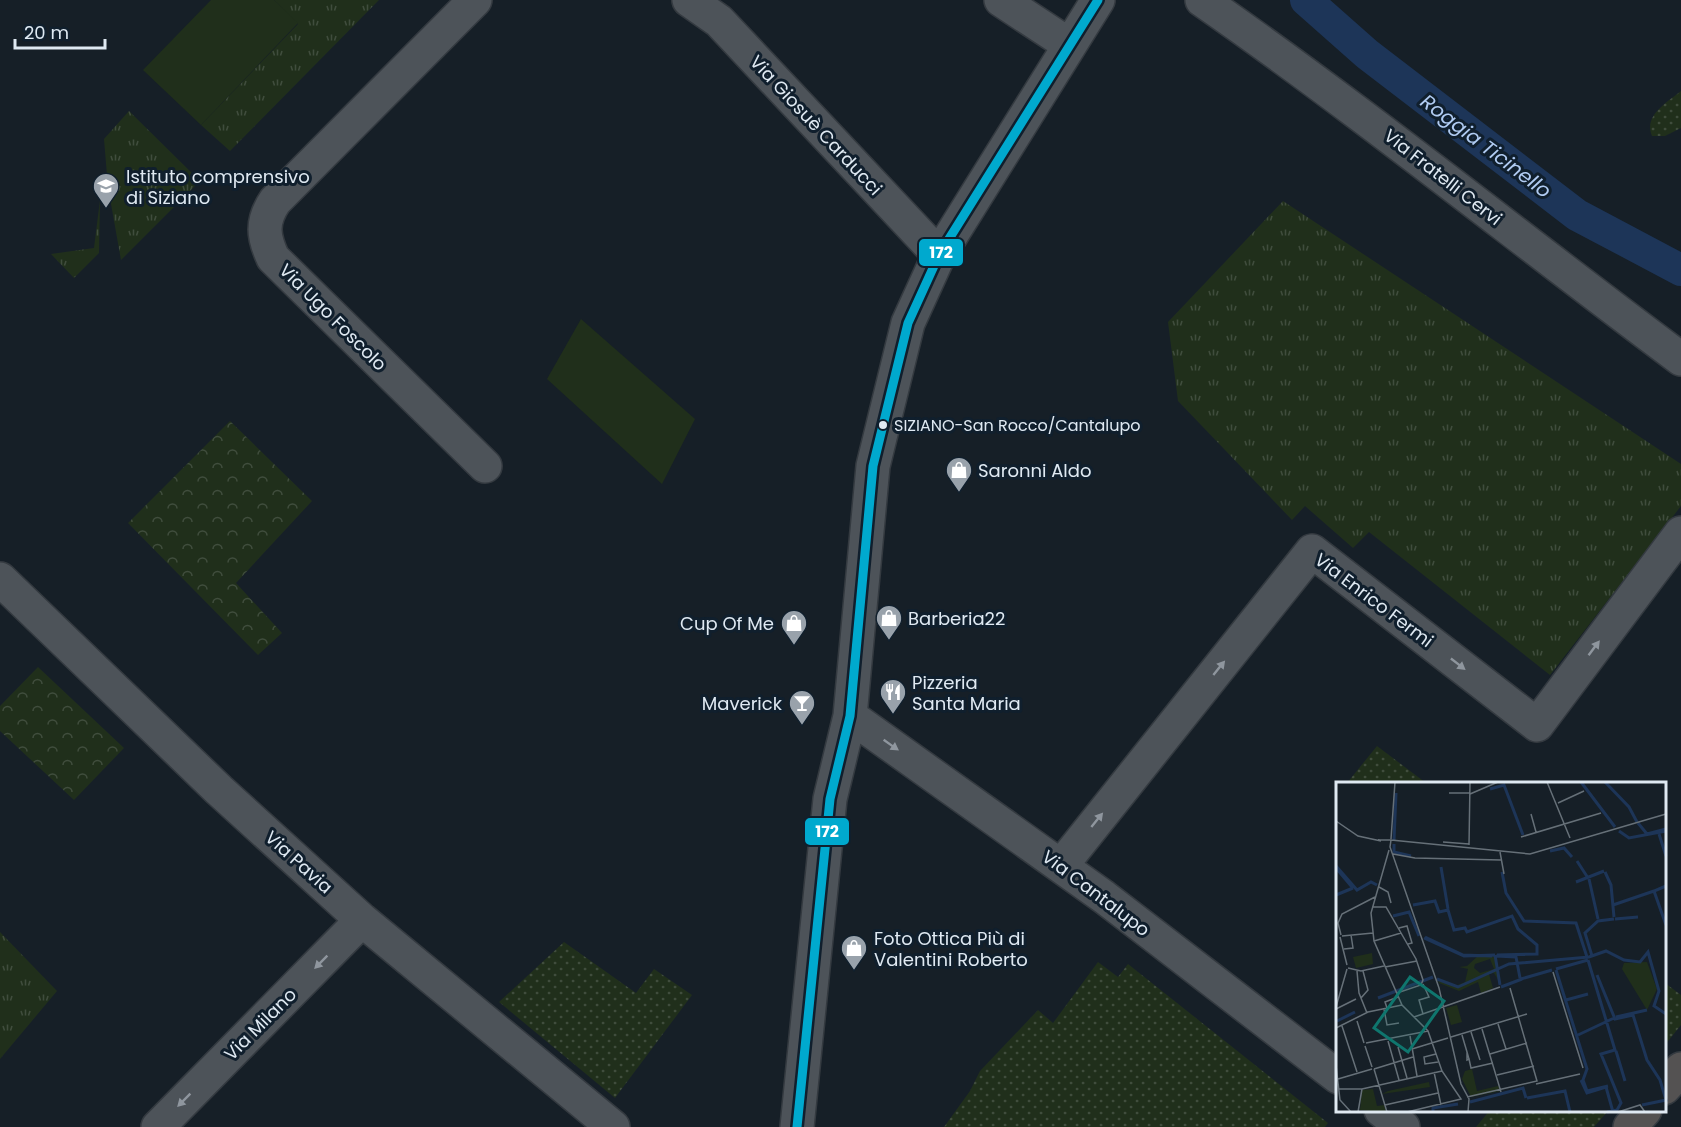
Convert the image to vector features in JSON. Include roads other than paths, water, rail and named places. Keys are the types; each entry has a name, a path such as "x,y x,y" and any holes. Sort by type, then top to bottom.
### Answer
{"main road":[{"path":"1666,1088 1681,1069"},
{"path":"1630,1127 1643,1112"}],"street":[{"name":"Via Ugo Foscolo","path":"475,0 275,201 263,226 264,239 273,258 485,466"},
{"name":"Via Giosuè Carducci","path":"689,0 719,21 939,255"},
{"path":"1001,0 1068,45"},
{"path":"797,1127 830,800 850,716 873,466 908,323 939,255 1098,0"},
{"name":"Via Fratelli Cervi","path":"1202,0 1308,73 1546,258 1681,358"},
{"name":"Via Enrico Fermi","path":"1061,866 1312,551 1536,724 1681,533"},
{"name":"Via Pavia","path":"0,579 219,790 362,920 613,1127"},
{"name":"Via Cantalupo","path":"850,716 1061,866 1336,1075"},
{"name":"Via Milano","path":"158,1127 362,920"},
{"path":"1384,1112 1403,1127"}],"waterway":[{"name":"Roggia Ticinello","path":"1306,0 1367,54 1577,215 1681,270"}],"place":[{"name":"Istituto comprensivo di Siziano","path":"106,209"},
{"name":"SIZIANO-San Rocco/Cantalupo","path":"883,425"},
{"name":"Saronni Aldo","path":"959,493"},
{"name":"Barberia22","path":"889,641"},
{"name":"Cup Of Me","path":"794,646"},
{"name":"Pizzeria Santa Maria","path":"893,715"},
{"name":"Maverick","path":"802,726"},
{"name":"Foto Ottica Più di Valentini Roberto","path":"854,971"}]}
